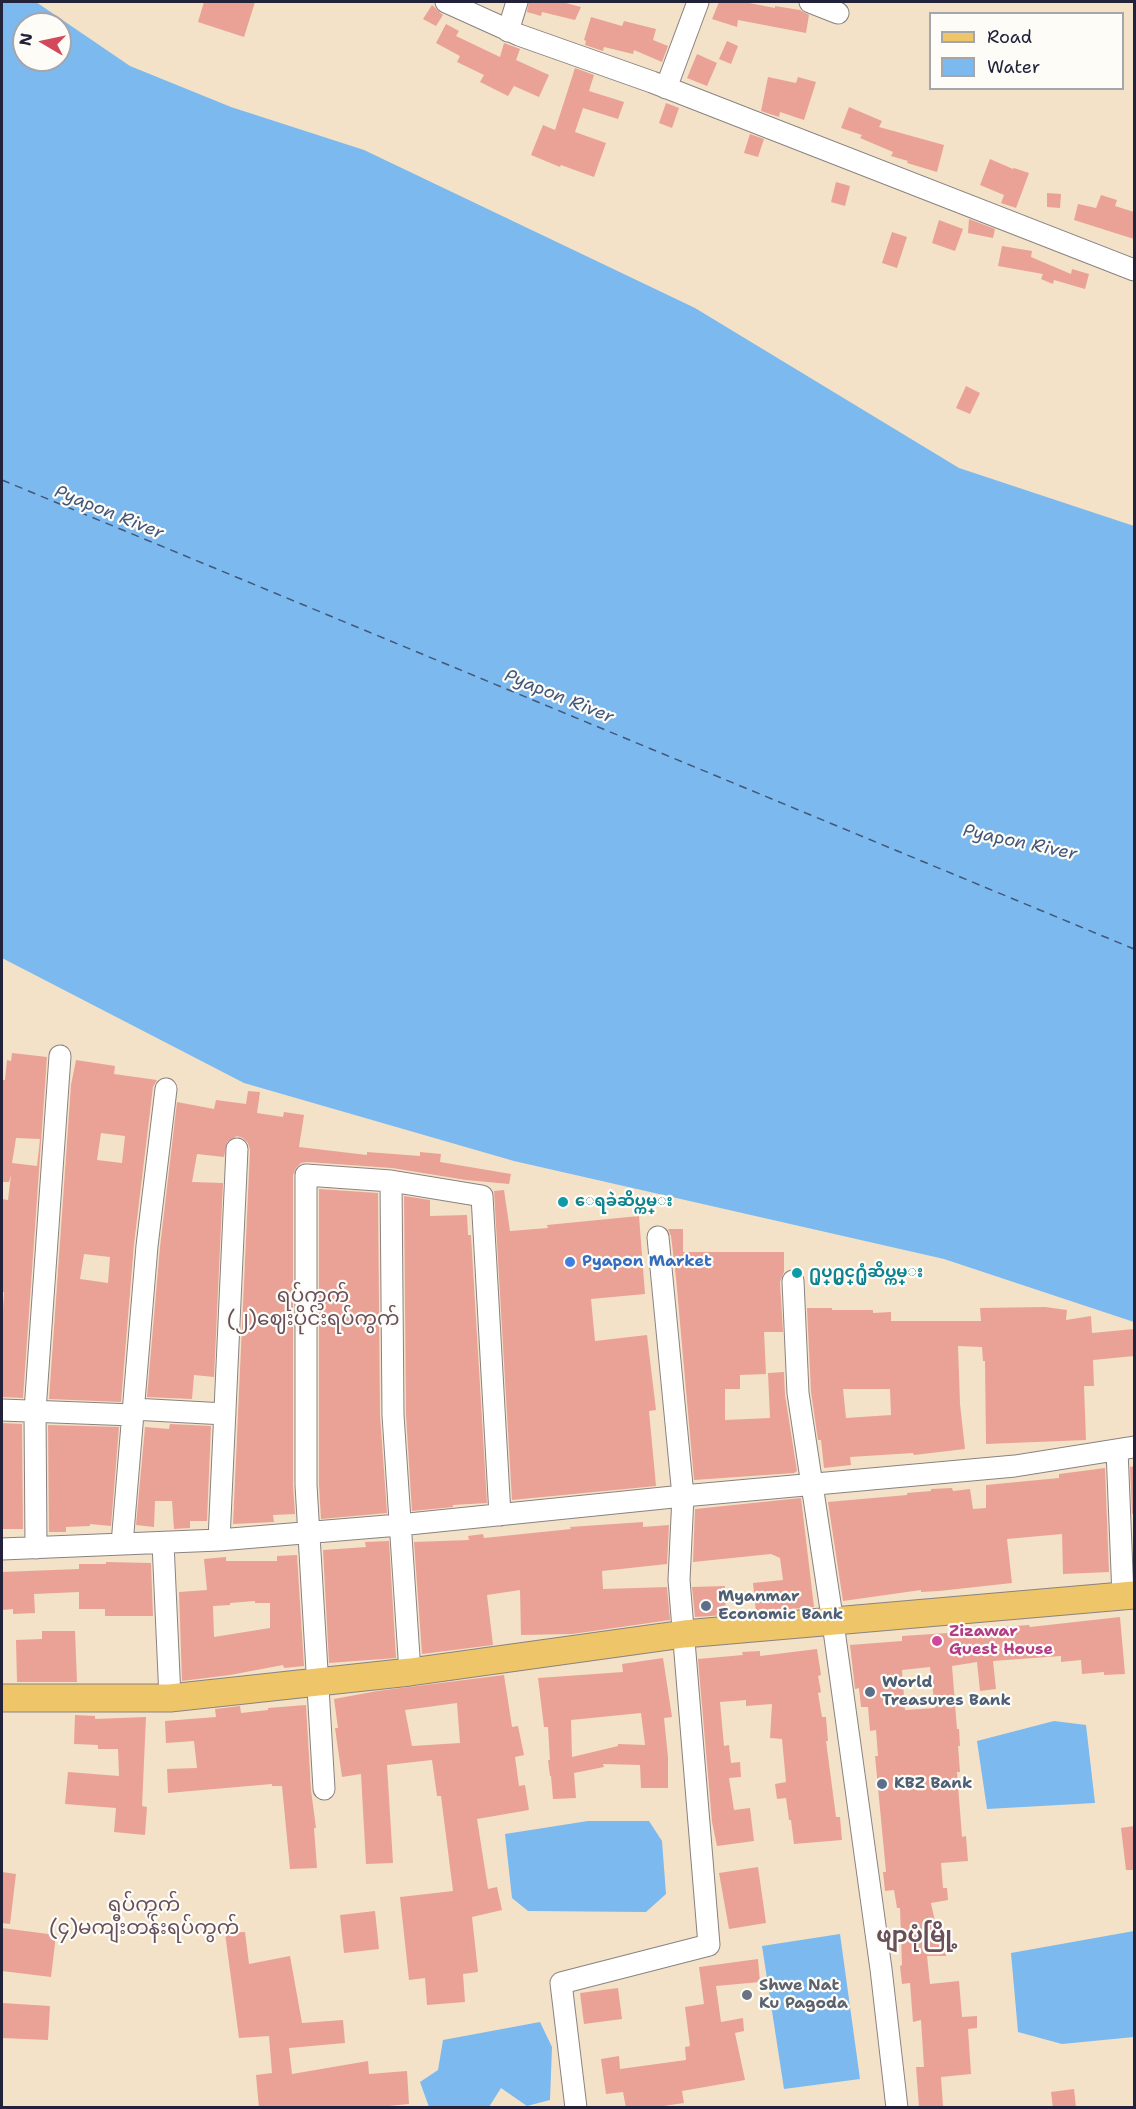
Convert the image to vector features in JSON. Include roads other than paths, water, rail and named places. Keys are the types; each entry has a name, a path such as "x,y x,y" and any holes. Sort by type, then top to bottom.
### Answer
{"main road":[{"path":"2,1698 170,1698 410,1672 684,1634 833,1623 1129,1595"}],"street":[{"path":"446,2 508,30 666,88 1134,270"},
{"path":"508,30 518,2"},
{"path":"666,88 698,2"},
{"path":"810,2 838,13"},
{"path":"36,1548 35,1411 60,1056"},
{"path":"122,1544 147,1246 166,1089"},
{"path":"219,1540 237,1149"},
{"path":"324,1789 306,1485 306,1175 390,1181 482,1196 500,1515"},
{"path":"390,1181 393,1415 410,1672"},
{"path":"576,2108 561,1983 709,1945 679,1580 683,1496 658,1237"},
{"path":"793,1281 798,1393 833,1623 879,1957 897,2108"},
{"path":"2,1410 225,1414"},
{"path":"2,1549 219,1540 399,1525 1015,1466 1126,1448 1129,1595"},
{"path":"163,1543 170,1698"}],"water":[{"name":"Pyapon River","path":"2,2 36,2 51,12 12,12 12,72 72,72 72,27 130,66 231,107 364,150 695,308 959,468 1134,526 1134,1322 944,1259 514,1161 244,1083 2,958"},
{"path":"1054,1721 1086,1725 1095,1803 987,1809 977,1741"},
{"path":"588,1821 649,1821 662,1841 666,1894 646,1912 528,1911 512,1898 505,1834"},
{"path":"1134,1931 1134,2037 1062,2044 1018,2032 1011,1953"},
{"path":"840,1934 860,2079 784,2089 762,1946"},
{"path":"540,2022 552,2047 550,2100 527,2106 501,2088 489,2107 429,2107 420,2082 438,2070 443,2040"}],"place":[{"name":"ေရခဲဆိပ္ကမ္း","path":"563,1202"},
{"name":"Pyapon Market","path":"570,1262"},
{"name":"႐ုပ္႐ွင္႐ုံဆိပ္ကမ္း","path":"797,1273"},
{"name":"Myanmar Economic Bank","path":"706,1606"},
{"name":"Zizawar Guest House","path":"937,1641"},
{"name":"World Treasures Bank","path":"870,1692"},
{"name":"KBZ Bank","path":"882,1784"},
{"name":"Shwe Nat Ku Pagoda","path":"747,1995"}],"district":[{"name":"ရပ်ကွက် (၂)ဈေးပိုင်းရပ်ကွက်","path":"313,1308"},
{"name":"ရပ်ကွက် (၄)မကျီးတန်းရပ်ကွက်","path":"144,1918"},
{"name":"ဖျာပုံမြို့","path":"917,1936"}]}
